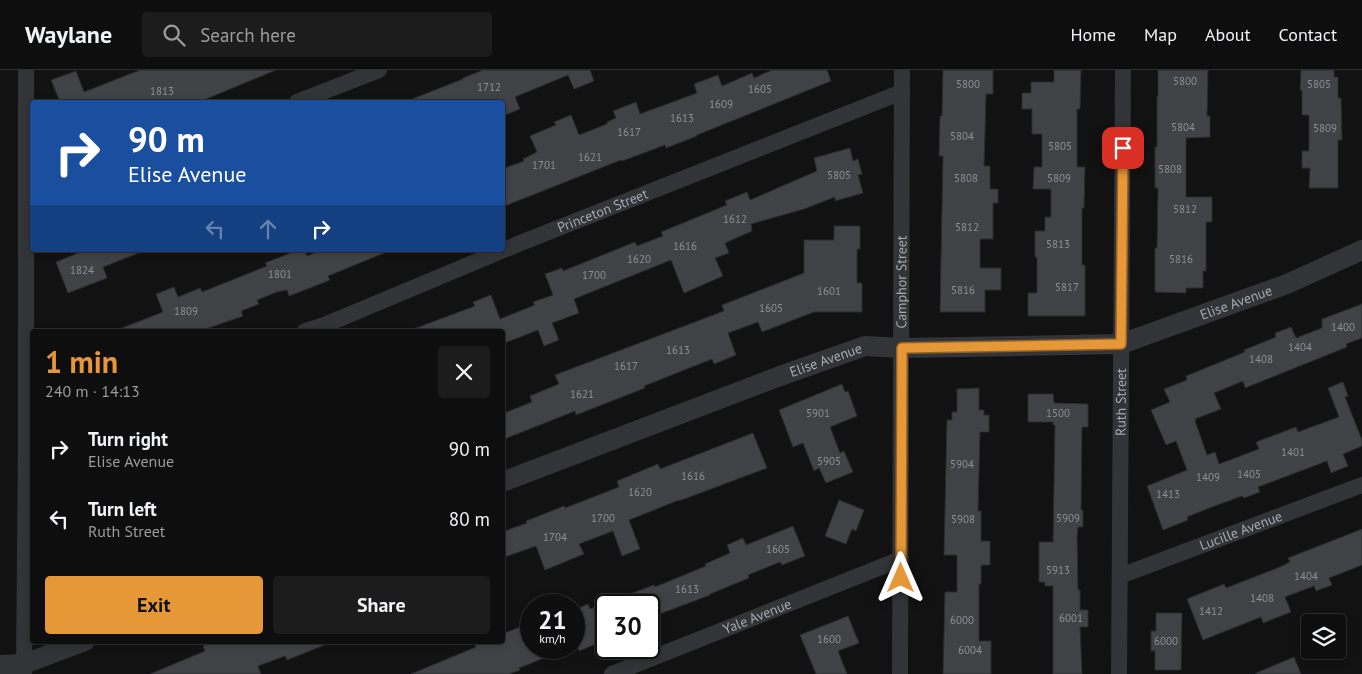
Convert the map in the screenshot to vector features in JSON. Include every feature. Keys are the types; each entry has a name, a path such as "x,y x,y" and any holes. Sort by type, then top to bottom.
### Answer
{"street":[{"path":"24,669 29,428 30,208 26,70"},
{"path":"302,100 379,70"},
{"name":"Camphor Street","path":"900,674 902,70"},
{"name":"Ruth Street","path":"1119,674 1123,70"},
{"name":"Princeton Street","path":"505,249 902,92"},
{"name":"Elise Avenue","path":"505,481 780,376 866,346 902,348 1121,344 1287,284 1362,250"},
{"name":"Princeton Street","path":"311,329 499,252"},
{"name":"Lucille Avenue","path":"1120,576 1362,485"},
{"name":"Yale Avenue","path":"612,674 901,559"},
{"path":"0,665 24,669 78,644"}],"building":[{"path":"140,70 276,70 204,100 59,100 51,80 76,71 84,92"},
{"path":"483,70 590,70 594,81 574,89 568,75 515,97 520,109 505,115 505,100 410,100"},
{"path":"772,70 827,70 831,81 666,148 665,145 621,160 505,206 505,168 524,161 523,159 537,152 530,136 556,125 554,122 571,115 579,135 607,124 607,122 616,118 613,111 636,102 640,114 697,93 694,84 718,75 722,86 752,73 754,78"},
{"path":"943,70 993,70 993,94 986,94 984,166 990,166 990,189 998,189 998,203 993,203 993,239 980,239 980,268 1001,268 1001,290 985,290 985,312 940,312 943,156 939,156"},
{"path":"1054,70 1081,70 1080,109 1077,109 1077,167 1085,167 1084,208 1082,208 1082,265 1085,265 1085,316 1028,316 1028,293 1037,293 1035,231 1045,231 1045,217 1051,217 1051,189 1033,189 1034,167 1042,167 1042,134 1032,134 1032,109 1022,109 1022,93 1031,93 1031,82 1054,82"},
{"path":"1158,70 1208,70 1207,116 1210,116 1210,137 1186,138 1186,197 1212,197 1212,222 1206,222 1206,271 1203,271 1203,288 1186,288 1186,293 1155,292 1158,188 1155,188 1155,147 1157,147"},
{"path":"1301,70 1334,70 1334,77 1338,77 1338,98 1341,98 1342,140 1338,140 1338,188 1309,188 1310,168 1302,168 1302,151 1309,151 1309,115 1302,115"},
{"path":"850,148 853,161 858,159 862,174 858,175 863,193 835,201 835,197 804,209 751,224 752,231 725,243 729,253 715,258 723,276 684,293 671,260 574,299 579,313 552,323 559,340 544,346 538,330 505,343 505,329 414,329 475,306 473,302 491,295 500,319 535,305 533,302 553,295 545,274 562,268 563,271 635,242 637,246 663,236 661,232 727,205 725,201 747,192 750,200 817,171 814,158"},
{"path":"834,226 860,226 860,249 857,249 857,283 862,283 862,312 814,312 762,332 758,322 728,333 736,355 714,364 712,359 576,415 575,411 505,439 505,413 532,402 530,396 559,384 555,375 724,311 722,305 804,273 804,240 834,240"},
{"path":"141,252 103,267 107,278 68,293 56,262 78,253"},
{"path":"293,252 306,252 307,256 317,252 387,252 328,276 330,280 289,296 287,290 257,300 259,304 241,311 243,316 206,329 120,329 163,312 156,294 174,287 178,297 200,288 202,292 267,266 265,263"},
{"path":"1362,304 1362,338 1346,344 1347,347 1245,388 1243,381 1214,393 1221,409 1195,419 1207,455 1215,452 1219,464 1259,449 1256,442 1296,427 1298,432 1339,417 1328,388 1343,382 1348,396 1345,397 1362,440 1362,446 1343,454 1348,466 1331,473 1327,461 1258,487 1260,492 1244,498 1242,496 1212,507 1187,517 1188,520 1163,530 1147,486 1187,470 1176,441 1166,445 1151,410 1170,402 1164,389 1187,380 1186,376 1276,337 1275,333 1291,327 1296,338 1322,328 1322,319"},
{"path":"842,384 845,392 848,391 857,416 830,427 840,453 844,451 853,472 826,483 819,468 814,471 803,443 793,447 779,410"},
{"path":"979,388 979,410 984,410 984,415 989,415 989,432 980,432 978,511 981,511 981,541 990,541 990,565 981,565 979,641 991,641 991,674 943,674 945,592 957,592 957,555 944,555 947,420 952,420 952,412 957,412 957,389"},
{"path":"1028,394 1053,394 1054,403 1088,404 1088,427 1082,427 1081,510 1083,510 1083,527 1078,527 1077,536 1080,610 1088,610 1088,627 1080,627 1082,674 1053,674 1053,586 1045,586 1045,582 1039,582 1039,542 1053,542 1055,425 1053,425 1053,422 1028,422"},
{"path":"753,433 767,468 629,520 640,549 622,556 613,531 579,544 584,554 545,570 536,546 505,557 505,531 564,506 565,508 619,487 617,481 658,464 660,469"},
{"path":"839,500 864,510 856,531 852,529 846,544 825,536"},
{"path":"793,526 805,556 782,565 780,562 748,575 749,578 710,595 660,614 660,594 630,594 654,585 655,587 706,566 705,564 730,553 727,545 743,538 746,545"},
{"path":"1362,529 1362,565 1329,578 1332,585 1316,591 1314,586 1285,597 1291,612 1263,623 1261,617 1203,640 1187,599 1224,584 1226,588 1280,567 1290,562 1288,558"},
{"path":"588,604 590,609 595,607 595,644 585,649 585,605"},
{"path":"1156,613 1182,613 1181,670 1155,670 1155,651 1151,651 1151,631 1156,631"},
{"path":"848,616 859,643 838,651 847,674 816,674 800,635"},
{"path":"520,627 520,659 542,659 509,674 411,674 476,647 475,644 505,644 505,633"},
{"path":"208,644 327,644 287,660 285,656 258,666 261,674 150,674 205,651 203,646"},
{"path":"1294,657 1301,674 1256,674 1256,673"}],"route":[{"path":"901,578 902,348 1121,344 1123,148"}]}
